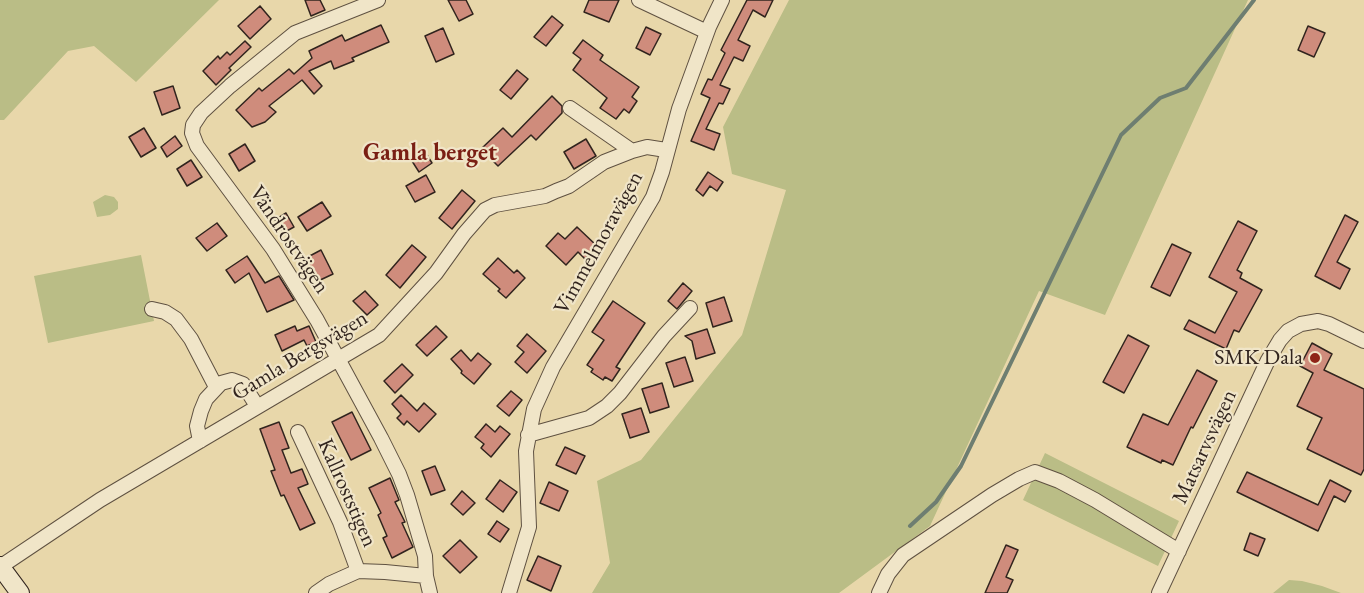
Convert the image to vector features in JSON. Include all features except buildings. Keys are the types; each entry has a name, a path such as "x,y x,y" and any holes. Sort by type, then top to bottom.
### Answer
{"main road":[{"path":"2,572 20,593"}],"street":[{"name":"Vändrostvägen","path":"378,0 295,33 208,106 196,119 192,130 198,146 273,249 317,321 399,474 421,539 430,593"},
{"path":"639,0 707,32"},
{"name":"Vimmelmoravägen","path":"509,593 529,527 526,468 528,435 534,410 553,367 653,197 679,109 707,32 722,0"},
{"path":"570,108 632,151"},
{"name":"Gamla Bergsvägen","path":"2,572 100,500 384,330 436,273 464,234 485,210 545,196 569,186 604,162 632,151 647,147 666,150"},
{"path":"528,435 589,418 607,406 690,308"},
{"path":"152,309 165,312 176,319 191,339 216,387"},
{"name":"Matsarvsvägen","path":"1159,593 1268,360 1280,340 1288,331 1301,324 1318,321 1364,341"},
{"path":"200,441 197,426 199,418 206,399 221,383 232,380 243,384 257,406"},
{"name":"Kallroststigen","path":"298,432 340,522 358,571"},
{"path":"879,593 888,574 903,555 992,495 1035,472 1059,481 1095,500 1179,551"},
{"name":"Kallroststigen","path":"316,593 329,584 358,571 426,576"}],"green space":[{"path":"0,0 219,0 136,82 94,46 68,51 4,120 0,120"},
{"path":"789,0 1248,0 1105,315 1039,291 930,526 839,593 592,593 610,563 597,481 641,460 742,335 786,190 732,174 723,127"},
{"path":"105,195 114,197 118,202 118,209 110,215 97,217 93,202"},
{"path":"141,255 154,321 48,343 34,276"},
{"path":"1045,453 1179,521 1158,566 1023,500"},
{"path":"1289,580 1322,586 1341,593 1273,593"}],"waterway":[{"path":"910,526 936,502 961,466 1121,135 1160,98 1186,88 1254,0"}],"place":[{"name":"SMK Dala","path":"1315,358"}],"district":[{"name":"Gamla berget","path":"430,153"}]}
